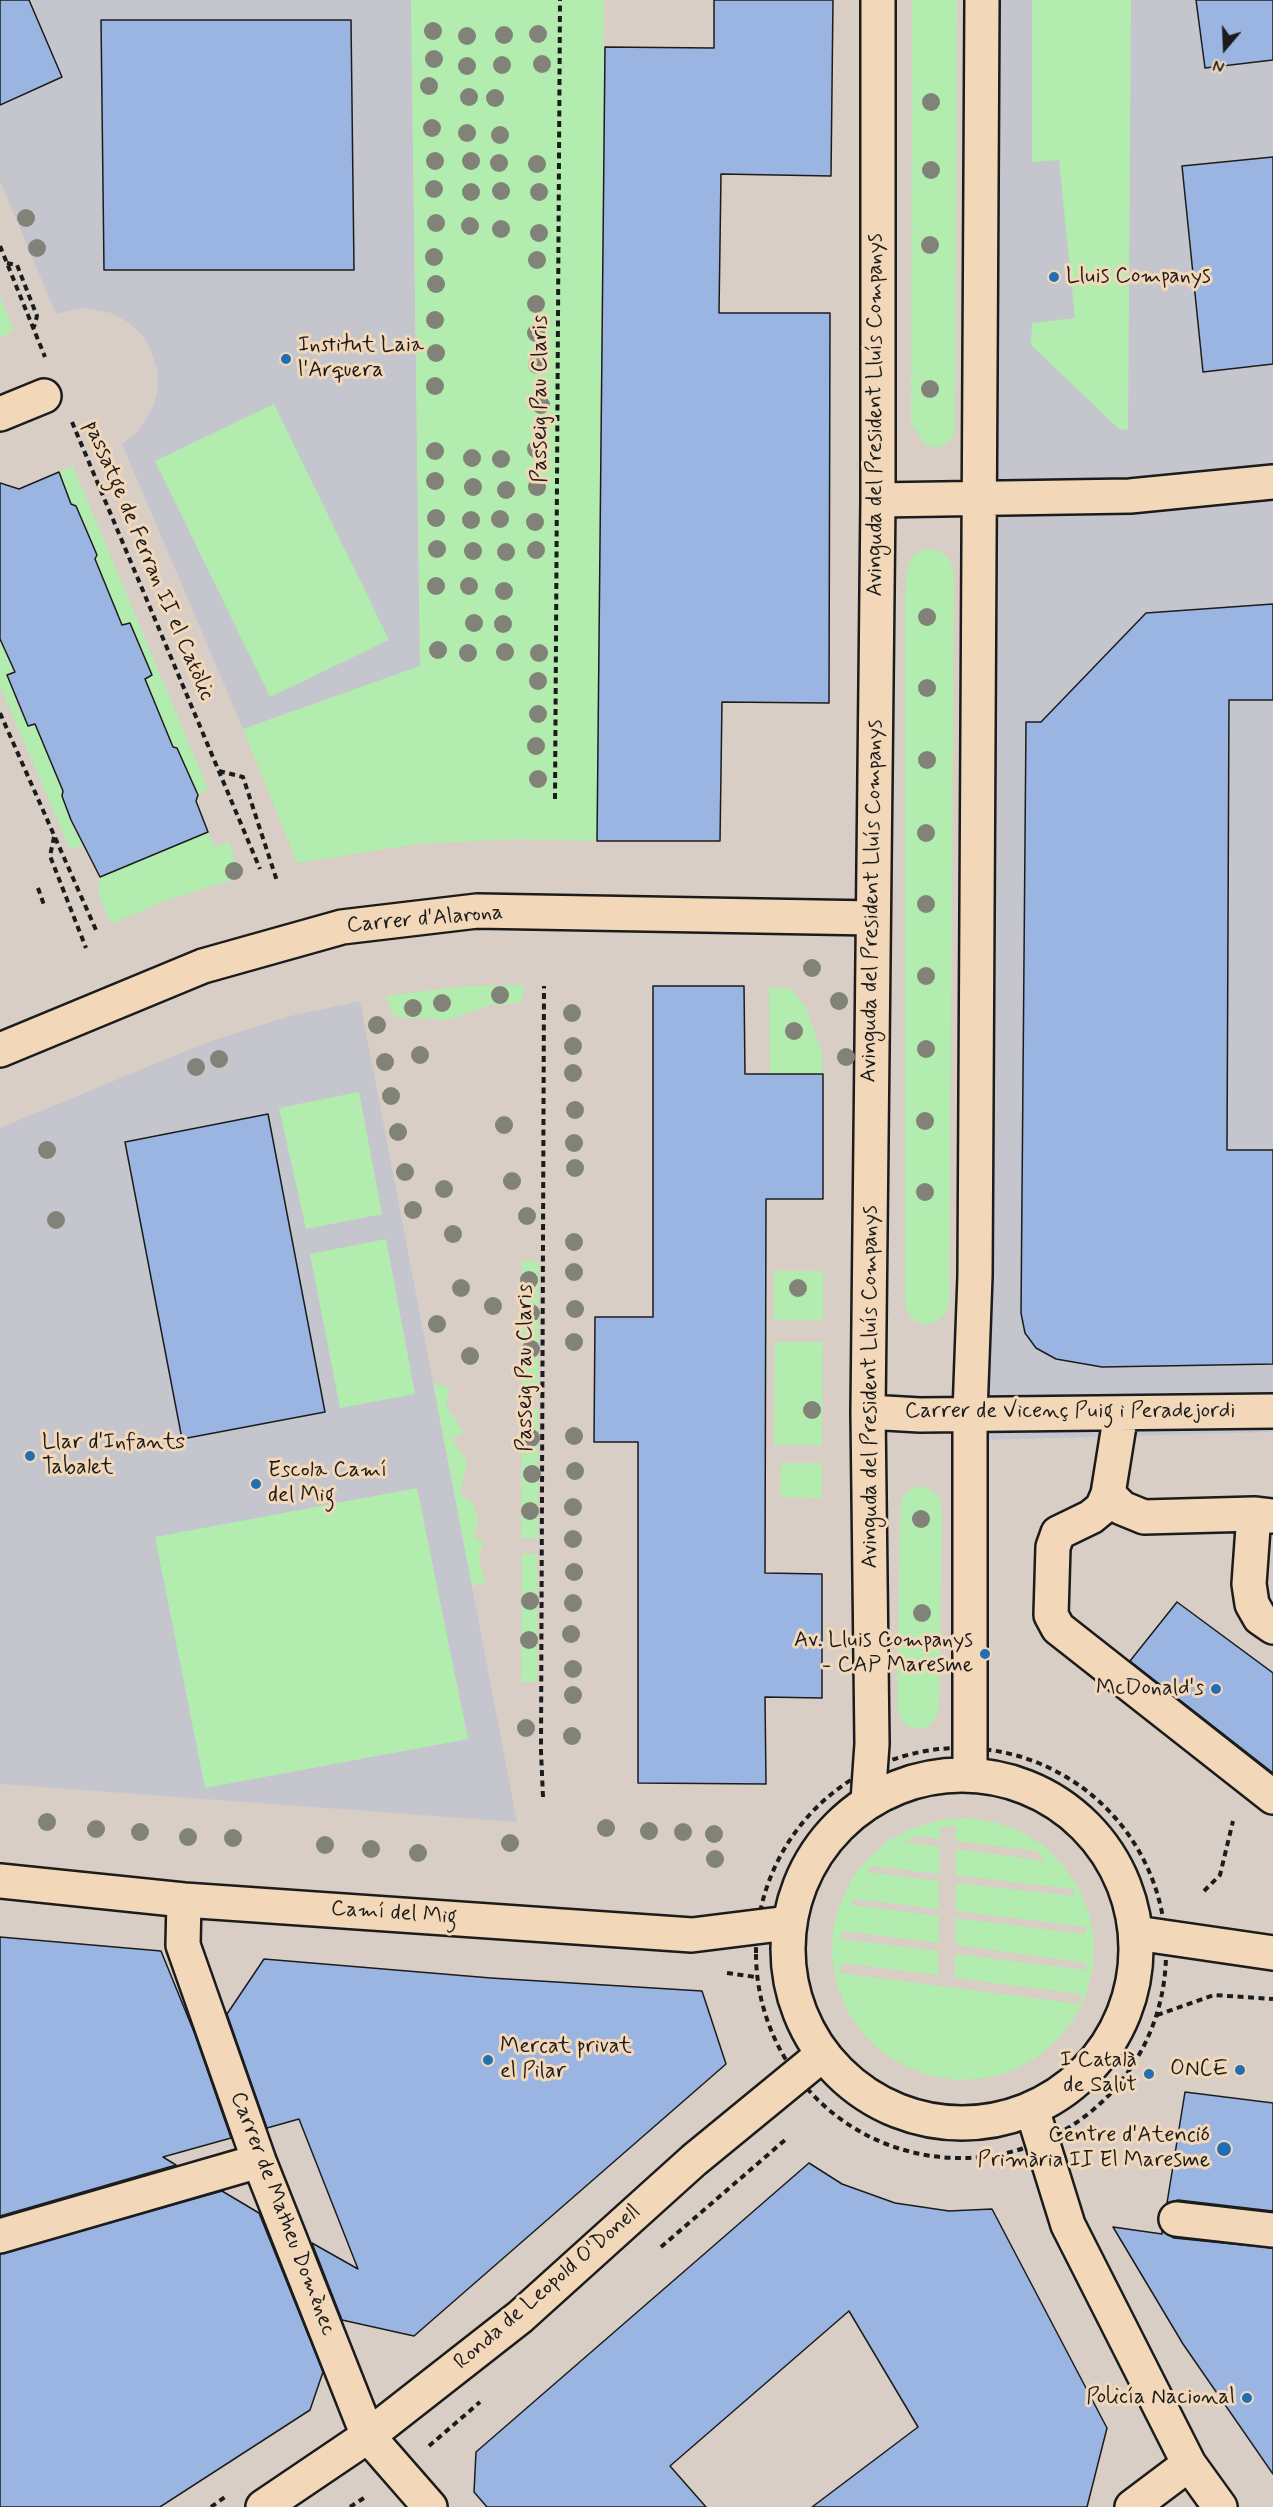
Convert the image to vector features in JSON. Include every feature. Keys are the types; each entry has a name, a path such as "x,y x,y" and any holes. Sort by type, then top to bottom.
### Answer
{"street":[{"name":"Avinguda del President Lluís Companys","path":"869,1785 872,1744 868,1412 878,500 878,0"},
{"path":"970,1761 960,1413 975,1276 982,0"},
{"path":"0,414 56,404"},
{"path":"878,500 1130,496 1273,482"},
{"name":"Carrer d'Alarona","path":"0,1050 203,966 342,927 477,911 873,918"},
{"name":"Carrer de Vicenç Puig i Peradejordi","path":"868,1412 920,1415 1273,1411"},
{"path":"1121,1413 1108,1494 1102,1508 1091,1517 1058,1533 1053,1547 1051,1615 1058,1628 1273,1797"},
{"path":"1108,1494 1122,1508 1144,1517 1263,1515 1250,1584 1252,1604 1260,1618 1273,1627"},
{"path":"970,1761 1064,1807 1099,1841 1151,1935 1137,1962 1132,1991 1108,2044 1075,2082 1032,2109 987,2122 940,2123 896,2111 855,2088 822,2055 792,1992 773,1925 814,1853 869,1785 917,1780 970,1761"},
{"name":"Camí del Mig","path":"0,1881 184,1900 692,1935 773,1925"},
{"name":"Carrer de Matheu Domènec","path":"184,1900 183,1945 259,2161 368,2436 430,2507"},
{"path":"1151,1935 1273,1953"},
{"name":"Ronda de Leopold O'Donell","path":"264,2507 368,2436 520,2317 694,2160 822,2055"},
{"path":"1032,2109 1068,2225 1189,2464 1220,2507"},
{"path":"0,2236 259,2161"},
{"path":"1176,2218 1273,2230"},
{"path":"1132,2507 1189,2464"}],"path":[{"name":"Passeig Pau Claris","path":"555,799 560,0"},
{"path":"0,246 46,360"},
{"path":"7,262 17,265 37,316 33,326"},
{"name":"passatge de Ferran II el Catòlic","path":"56,404 219,771 260,869"},
{"path":"0,713 96,930"},
{"path":"219,771 243,777 278,880"},
{"path":"54,837 50,856 86,948"},
{"path":"38,888 44,905"},
{"name":"Passeig Pau Claris","path":"543,1797 541,1751 544,986"},
{"path":"938,1749 970,1761 998,1751 1031,1760 1062,1774 1098,1801 1135,1844 1151,1875 1161,1907 1151,1935 1166,1979 1157,2015 1141,2053 1118,2086 1089,2114 1042,2141 1016,2151 976,2158 935,2157 894,2148 857,2130 824,2107 797,2076 781,2053 765,2016 756,1977 773,1925 763,1896 777,1860 797,1828 823,1800 854,1777 869,1785 889,1760 938,1749"},
{"path":"1204,1891 1220,1875 1233,1821"},
{"path":"1157,2015 1214,1995 1273,1999"}],"shaded area":[{"name":"Institut Laia l'Arquera","path":"0,0 411,0 420,667 243,729 122,444 138,432 154,405 158,388 157,369 150,349 143,336 128,322 111,313 83,308 56,314 0,181"},
{"path":"996,0 1273,0 1273,1432 985,1440"},
{"name":"Escola Camí del Mig","path":"360,1001 517,1822 0,1784 0,1128 205,1043 290,1016"}],"green space":[{"path":"411,0 604,0 597,841 514,839 418,844 297,863 243,729 420,666"},
{"path":"912,0 957,0 955,432 949,442 938,448 925,445 911,423"},
{"path":"1032,0 1131,0 1128,430 1119,429 1031,345 1032,323 1075,318 1059,160 1032,162"},
{"path":"0,297 14,331 0,337"},
{"path":"274,404 389,640 270,697 155,461"},
{"path":"73,466 208,789 198,795 177,748 173,746 147,682 142,652 144,648 140,646 130,623 122,623 95,559 97,555 87,534 88,530 76,506 71,504 59,472"},
{"path":"925,549 938,550 947,557 953,567 954,581 949,1303 945,1315 934,1323 923,1325 911,1318 905,1305 905,595 908,565 915,554"},
{"path":"0,639 13,668 7,676 17,697 15,701 28,726 37,728 63,791 62,796 70,821 83,845 70,849 0,686"},
{"path":"208,832 215,847 229,842 241,877 165,901 111,924 98,893 100,877"},
{"path":"525,985 521,1003 491,1005 448,1020 395,1017 385,996 466,986"},
{"path":"769,987 792,989 806,1008 822,1052 823,1074 770,1074"},
{"path":"359,1092 382,1214 306,1229 279,1108"},
{"path":"386,1239 415,1394 340,1408 310,1254"},
{"path":"522,1261 539,1261 538,1391 522,1391"},
{"path":"774,1271 823,1271 823,1320 774,1320"},
{"path":"775,1342 823,1342 822,1445 774,1445"},
{"path":"433,1383 450,1388 446,1405 463,1432 452,1439 467,1461 460,1495 472,1502 477,1514 477,1529 473,1536 483,1542 479,1561 486,1582 472,1586"},
{"path":"522,1408 538,1408 538,1538 521,1538"},
{"path":"781,1463 822,1463 822,1498 780,1497"},
{"path":"913,1487 926,1487 939,1496 942,1512 939,1710 933,1723 924,1728 913,1729 902,1722 897,1708 900,1514 902,1497"},
{"path":"417,1488 468,1739 205,1788 155,1537"},
{"path":"522,1554 537,1554 537,1682 521,1682"},
{"path":"967,1818 994,1822 1020,1831 1044,1846 1063,1865 1079,1888 1089,1913 1094,1940 1093,1967 1086,1994 1074,2019 1057,2040 1036,2058 1012,2071 986,2078 958,2080 931,2076 905,2066 882,2052 862,2033 847,2010 837,1985 832,1958 833,1930 840,1904 851,1880 868,1858 889,1840 914,1828 940,1820","holes":["956,1826 956,1841 1037,1851 1046,1861 956,1849 956,1875 1072,1889 1075,1896 956,1883 956,1911 1086,1927 1085,1934 955,1918 956,1945 1087,1963 1085,1970 955,1954 955,1978 1082,1994 1079,2004 840,1973 842,1963 938,1975 938,1951 841,1939 842,1931 939,1943 939,1916 851,1905 855,1899 939,1909 939,1881 867,1872 872,1866 939,1874 940,1847 905,1842 916,1836 940,1839 940,1828"]}],"building":[{"path":"0,0 29,0 62,77 0,105"},
{"path":"714,0 833,0 831,176 721,174 719,313 830,313 829,703 722,702 720,841 597,841 605,47 714,48"},
{"path":"1196,0 1273,0 1273,60 1205,68"},
{"path":"101,20 351,20 354,270 104,270"},
{"path":"1273,157 1273,364 1203,372 1182,166"},
{"path":"59,472 71,504 76,506 97,555 95,559 122,625 130,623 152,675 145,679 173,747 177,748 198,795 196,801 208,832 100,877 71,820 62,796 63,791 35,724 28,726 7,675 15,672 0,639 0,483 19,489"},
{"path":"1273,604 1273,700 1229,700 1227,1150 1273,1150 1273,1364 1102,1367 1056,1359 1036,1348 1025,1333 1021,1313 1026,722 1041,722 1146,613"},
{"path":"653,986 744,986 745,1074 823,1074 823,1199 766,1199 765,1573 822,1574 822,1698 765,1697 766,1784 638,1783 638,1442 594,1442 595,1317 653,1317"},
{"path":"268,1114 325,1412 182,1439 125,1142"},
{"name":"McDonald's","path":"1177,1602 1273,1673 1273,1773 1130,1661"},
{"path":"0,1937 161,1951 194,2032 231,2138 163,2157 176,2165 0,2216"},
{"path":"264,1959 491,1978 702,1991 726,2064 414,2336 342,2320 312,2243 358,2269 299,2119 267,2128 227,2014"},
{"name":"Centre d'Atenció Primària II El Maresme","path":"1185,2092 1273,2103 1273,2211 1178,2200 1167,2203"},
{"path":"809,2163 842,2184 895,2203 949,2211 992,2209 1107,2428 1087,2507 812,2507 918,2427 849,2311 670,2466 706,2507 487,2507 474,2492 476,2452"},
{"path":"222,2191 259,2213 323,2372 310,2410 160,2507 0,2507 0,2254"},
{"name":"Policía Nacional","path":"1113,2227 1162,2234 1162,2231 1174,2238 1273,2248 1273,2474 1183,2344"}],"place":[{"name":"Lluis Companys","path":"1054,277"},
{"name":"Institut Laia l'Arquera","path":"286,359"},
{"name":"Llar d'Infants Tabalet","path":"30,1456"},
{"name":"Escola Camí del Mig","path":"256,1484"},
{"name":"Av. Lluis Companys - CAP Maresme","path":"985,1654"},
{"name":"McDonald's","path":"1216,1689"},
{"name":"Mercat privat el Pilar","path":"488,2060"},
{"name":"ONCE","path":"1240,2070"},
{"name":"I Català de Salut","path":"1149,2074"},
{"name":"Centre d'Atenció Primària II El Maresme","path":"1224,2149"},
{"name":"Policía Nacional","path":"1247,2398"}]}
